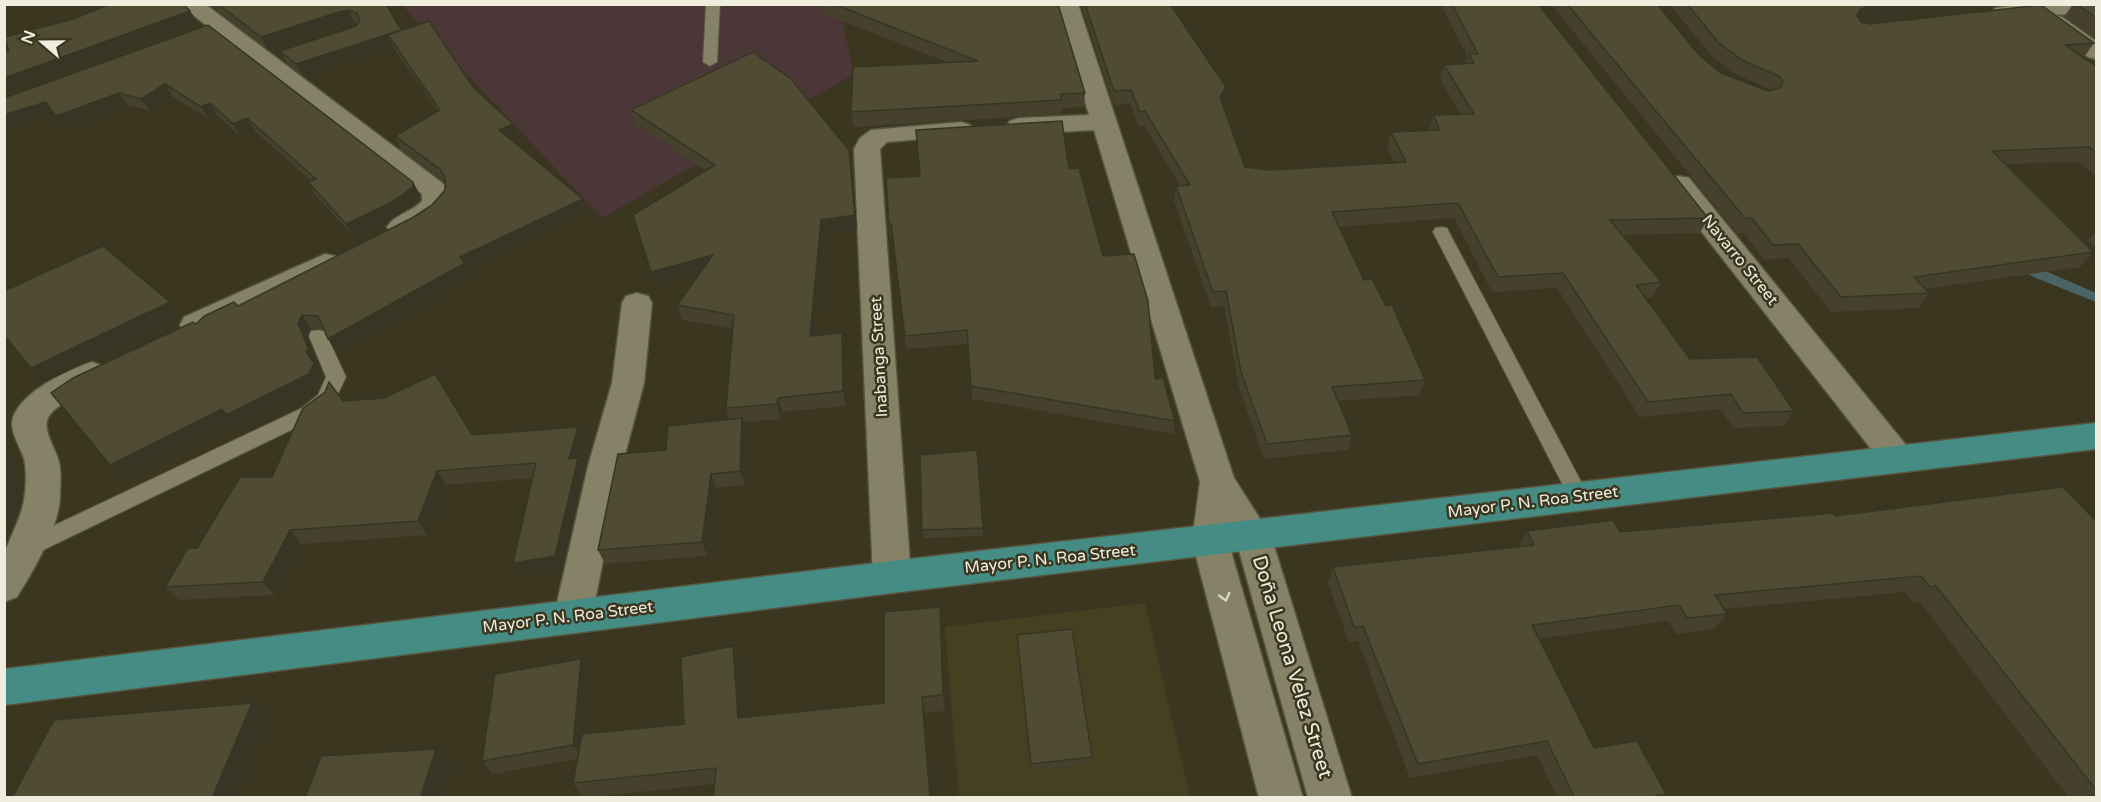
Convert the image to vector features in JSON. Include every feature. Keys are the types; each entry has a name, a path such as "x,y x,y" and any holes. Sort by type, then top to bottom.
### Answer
{"main road":[{"name":"Mayor P. N. Roa Street","path":"4,687 892,577 2097,436"}],"street":[{"path":"171,336 408,224 428,211 436,202 435,192 263,61 207,30 190,4"},
{"path":"1067,4 1218,482 1210,541 1281,798"},
{"path":"1978,15 2032,7 2097,4"},
{"path":"2032,7 2097,52"},
{"path":"263,61 293,51"},
{"name":"Inabanga Street","path":"892,577 867,149 873,138 889,134 1104,122"},
{"name":"Navarro Street","path":"1664,165 1898,459"},
{"path":"573,616 605,466 628,383 637,303"},
{"path":"4,586 27,548 42,500 42,462 29,425 34,410 74,382 117,362"},
{"name":"Doña Leona Velez Street","path":"1218,482 1253,536 1330,798"}],"lane":[{"path":"710,62 713,4"},
{"path":"1441,232 1579,497"},
{"path":"27,548 307,414 326,399 336,377 318,336"}],"shaded area":[{"path":"402,5 839,5 854,74 602,218"},
{"path":"1145,603 1190,797 959,797 945,627"}],"building":[{"path":"111,4 183,4 190,11 4,78 4,53 9,51 5,37 73,19"},
{"path":"218,4 386,4 401,30 296,64 280,51 356,26 360,20 357,13 348,10 339,12 261,37"},
{"path":"834,4 1058,4 1085,93 1061,94 1061,100 851,112 853,67 978,61"},
{"path":"1085,4 1170,4 1226,87 1220,97 1245,167 1270,170 1406,162 1391,132 1440,130 1433,115 1474,114 1444,65 1474,63 1469,54 1478,54 1452,4 1538,4 1708,218 1610,220 1661,282 1636,285 1690,359 1757,357 1794,411 1743,413 1731,394 1648,402 1563,273 1498,277 1458,203 1332,212 1364,280 1372,279 1386,306 1392,305 1425,380 1332,387 1352,435 1267,444 1241,372 1226,291 1213,292 1176,186 1190,185 1145,111 1140,112 1131,90 1114,91"},
{"path":"1567,4 1657,4 1699,55 1721,73 1768,91 1780,88 1783,81 1779,76 1742,60 1718,42 1687,4 1882,4 1860,9 1857,16 1861,22 1870,24 2041,5 2094,43 2065,45 2097,67 2097,153 2089,147 1992,151 2093,252 1914,277 1929,293 1841,297 1798,244 1773,245 1752,218 1745,218"},
{"path":"2076,4 2097,4 2097,18"},
{"path":"429,21 473,87 513,124 499,130 583,199 460,257 465,263 328,339 318,316 302,315 298,323 309,350 306,351 314,363 309,374 226,415 222,409 110,465 51,393 73,378 193,322 196,324 204,316 234,302 238,306 412,218 432,205 445,190 445,177 440,169 395,136 440,110 388,35"},
{"path":"208,25 413,182 413,187 390,203 346,224 308,182 316,179 247,118 233,124 210,103 201,107 165,84 141,99 119,93 56,116 46,102 4,115 4,98"},
{"path":"753,52 791,79 849,150 855,215 821,220 810,336 842,333 843,391 778,398 777,404 726,408 734,315 677,305 713,255 651,272 633,215 715,165 631,110"},
{"path":"1062,121 1069,169 1079,168 1103,256 1134,254 1148,301 1155,379 1163,378 1175,421 971,386 967,330 905,336 891,224 889,224 886,178 920,176 916,130"},
{"path":"103,246 170,302 31,368 4,335 4,291"},
{"path":"435,374 472,435 578,427 569,459 578,458 555,556 513,563 536,463 437,471 418,521 290,530 263,582 165,587 188,548 197,548 240,477 272,477 303,408 325,392 329,382 343,401 384,398"},
{"path":"742,418 740,471 711,474 702,542 598,550 618,454 666,450 668,426"},
{"path":"977,450 983,528 922,530 920,455"},
{"path":"2063,487 2097,522 2097,791 1936,586 1930,587 1921,576 1715,595 1727,614 1687,618 1679,605 1532,625 1594,748 1637,741 1666,794 1645,798 1575,798 1547,741 1418,764 1363,626 1354,627 1333,567 1534,545 1527,531 1613,520 1620,532 1833,513 1835,516"},
{"path":"940,607 943,695 922,697 930,798 713,798 716,768 573,783 582,734 684,724 681,657 733,646 738,718 884,703 884,612"},
{"path":"1072,629 1092,757 1031,764 1017,635"},
{"path":"581,659 573,745 482,761 495,674"},
{"path":"252,703 212,798 12,798 54,720"},
{"path":"436,749 420,798 305,798 321,756"},
{"path":"2097,795 2097,798 2079,798"}],"waterway":[{"path":"2022,265 2040,275 2096,298"}]}
